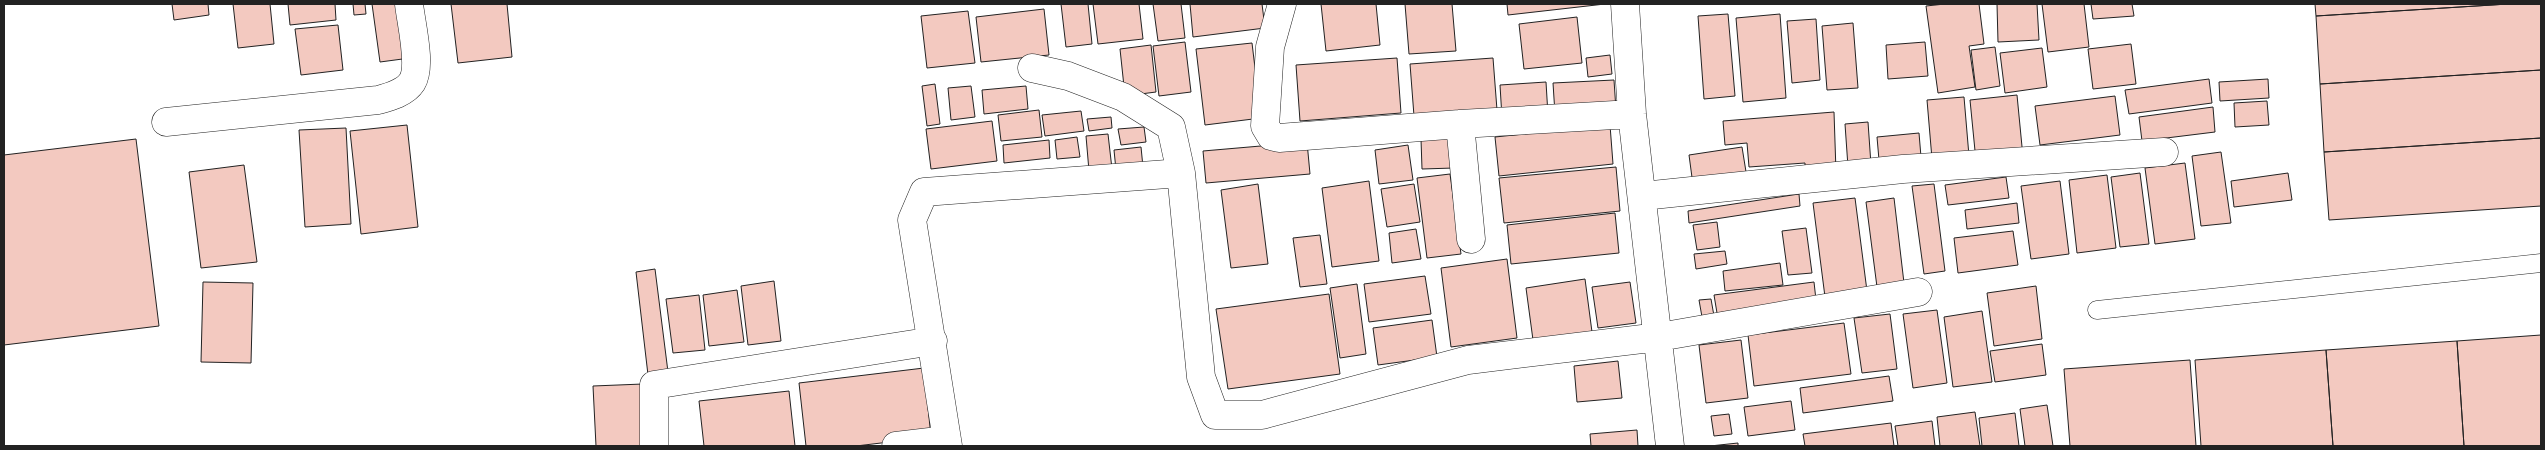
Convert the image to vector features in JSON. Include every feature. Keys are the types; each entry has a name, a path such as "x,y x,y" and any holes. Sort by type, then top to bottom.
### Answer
{"street":[{"path":"166,122 378,100 392,96 412,84 415,74 416,61 409,4"},
{"path":"1282,4 1270,47 1266,77 1265,126 1270,136 1279,138 1460,124 1632,114"},
{"path":"1625,4 1632,114 1643,196 1670,446"},
{"path":"1032,68 1068,76 1123,97 1171,127 1181,173 1201,377 1215,415 1262,416 1468,360 1659,337 1918,292"},
{"path":"1460,124 1471,239"},
{"path":"1643,196 1903,169 2164,152"},
{"path":"896,446 948,443 912,220 924,192 1181,173"},
{"path":"654,446 654,385 933,341"}],"lane":[{"path":"2097,310 2541,263"}],"building":[{"path":"172,4 208,4 209,15 174,20"},
{"path":"233,4 270,4 274,44 238,48"},
{"path":"288,4 335,4 336,20 290,25"},
{"path":"353,4 365,4 366,14 354,15"},
{"path":"372,4 403,4 410,58 380,62"},
{"path":"451,4 507,4 512,57 458,63"},
{"path":"1061,4 1088,4 1092,44 1066,47"},
{"path":"1093,4 1139,4 1143,39 1098,44"},
{"path":"1153,4 1181,4 1185,38 1158,41"},
{"path":"1190,4 1262,4 1265,28 1193,37"},
{"path":"1321,4 1376,4 1380,45 1326,51"},
{"path":"1405,4 1452,4 1456,51 1409,54"},
{"path":"1507,4 1605,4 1508,15"},
{"path":"1979,4 1984,44 1969,46 1975,87 1938,93 1926,6"},
{"path":"1997,4 2037,4 2039,40 1998,42"},
{"path":"2042,4 2084,4 2089,47 2048,52"},
{"path":"2091,4 2132,4 2134,16 2093,19"},
{"path":"2315,4 2508,4 2316,16"},
{"path":"2508,4 2541,4 2541,70 2320,84 2316,16"},
{"path":"1044,9 1049,55 981,62 976,17"},
{"path":"968,11 975,63 927,68 921,16"},
{"path":"1728,14 1735,96 1704,99 1698,16"},
{"path":"1780,14 1786,98 1743,102 1736,18"},
{"path":"1577,17 1582,63 1524,69 1519,24"},
{"path":"1816,19 1820,80 1792,83 1787,21"},
{"path":"1853,23 1858,88 1827,90 1822,26"},
{"path":"338,25 343,70 301,75 295,29"},
{"path":"1185,42 1191,92 1159,96 1153,46"},
{"path":"1925,42 1928,76 1888,79 1886,45"},
{"path":"1252,43 1261,118 1205,125 1196,49"},
{"path":"2131,44 2136,84 2093,89 2088,49"},
{"path":"1151,45 1156,92 1125,96 1120,49"},
{"path":"1995,47 2000,86 1976,90 1971,50"},
{"path":"2042,48 2047,87 2005,93 2000,53"},
{"path":"1610,55 1612,74 1588,77 1586,58"},
{"path":"1397,58 1401,113 1300,121 1296,65"},
{"path":"1493,58 1497,110 1414,116 1410,64"},
{"path":"2541,70 2541,138 2324,152 2320,84"},
{"path":"2209,79 2212,103 2129,114 2125,90"},
{"path":"2268,79 2269,98 2220,101 2219,82"},
{"path":"1614,80 1616,110 1555,114 1553,83"},
{"path":"1546,82 1548,115 1502,118 1500,85"},
{"path":"935,84 940,124 927,126 922,86"},
{"path":"971,86 975,117 951,120 948,88"},
{"path":"1026,86 1028,109 984,114 982,90"},
{"path":"2017,95 2023,157 1976,161 1970,100"},
{"path":"2115,96 2120,135 2040,145 2035,106"},
{"path":"1964,97 1969,156 1932,159 1927,100"},
{"path":"2267,101 2269,125 2235,127 2234,103"},
{"path":"2213,107 2215,132 2142,141 2139,117"},
{"path":"1039,110 1042,137 1001,141 998,115"},
{"path":"1081,111 1084,131 1045,136 1042,115"},
{"path":"1834,112 1836,172 1805,173 1805,163 1749,167 1747,143 1725,145 1723,121"},
{"path":"1111,117 1112,128 1089,131 1087,119"},
{"path":"992,121 997,161 931,169 926,129"},
{"path":"1868,122 1871,165 1848,167 1845,124"},
{"path":"407,125 418,227 361,234 350,131"},
{"path":"1610,125 1613,164 1499,176 1495,137"},
{"path":"1144,127 1146,142 1121,145 1118,129"},
{"path":"346,128 351,224 305,227 299,130"},
{"path":"1919,133 1921,157 1879,160 1877,137"},
{"path":"1108,134 1112,169 1089,171 1086,136"},
{"path":"1077,137 1080,157 1057,159 1055,140"},
{"path":"1452,138 1454,168 1422,169 1421,139"},
{"path":"2541,138 2541,206 2329,220 2324,152"},
{"path":"136,139 159,326 4,345 4,155"},
{"path":"1049,140 1050,158 1004,163 1003,145"},
{"path":"1307,142 1310,174 1206,183 1203,151"},
{"path":"1408,145 1413,180 1379,184 1375,150"},
{"path":"1141,147 1143,167 1116,170 1114,150"},
{"path":"1742,147 1747,178 1693,185 1689,155"},
{"path":"2221,152 2231,223 2201,226 2192,156"},
{"path":"2185,163 2195,239 2155,244 2145,168"},
{"path":"244,165 257,262 201,268 189,172"},
{"path":"1616,167 1620,211 1504,223 1499,178"},
{"path":"2140,173 2149,244 2120,247 2111,177"},
{"path":"2288,173 2292,200 2234,207 2231,181"},
{"path":"1450,174 1461,254 1427,258 1417,178"},
{"path":"2107,175 2116,248 2077,253 2069,180"},
{"path":"2006,177 2009,198 1948,205 1945,185"},
{"path":"1369,181 1379,261 1332,267 1322,188"},
{"path":"2060,181 2069,254 2031,259 2021,186"},
{"path":"1258,184 1268,264 1231,268 1221,190"},
{"path":"1414,184 1420,222 1387,227 1381,189"},
{"path":"1934,184 1945,271 1924,274 1912,186"},
{"path":"1799,194 1800,206 1689,223 1688,211"},
{"path":"1855,198 1867,291 1825,297 1813,203"},
{"path":"1894,198 1904,283 1877,287 1866,202"},
{"path":"2017,203 2019,223 1967,229 1965,210"},
{"path":"1615,213 1619,253 1511,264 1507,225"},
{"path":"1717,222 1720,247 1697,250 1693,225"},
{"path":"1806,228 1812,273 1788,275 1782,231"},
{"path":"1416,229 1421,259 1392,263 1389,233"},
{"path":"2013,231 2018,265 1958,273 1954,238"},
{"path":"1320,235 1327,284 1300,287 1293,238"},
{"path":"1725,251 1727,264 1696,269 1694,254"},
{"path":"1507,259 1517,338 1451,347 1441,268"},
{"path":"1780,263 1783,285 1725,291 1723,271"},
{"path":"655,269 668,372 648,375 636,272"},
{"path":"1425,276 1431,314 1369,322 1364,284"},
{"path":"1585,279 1592,332 1533,340 1526,288"},
{"path":"774,281 781,341 748,345 741,286"},
{"path":"203,282 253,283 251,363 201,362"},
{"path":"1630,282 1636,323 1598,328 1592,287"},
{"path":"1814,282 1816,300 1717,313 1714,295"},
{"path":"1357,284 1366,354 1340,358 1330,288"},
{"path":"2036,286 2042,339 1994,346 1987,293"},
{"path":"737,290 744,342 709,346 703,295"},
{"path":"1329,294 1340,374 1228,389 1216,309"},
{"path":"699,295 705,350 673,353 666,299"},
{"path":"1711,299 1714,316 1702,317 1699,300"},
{"path":"1937,310 1947,383 1913,388 1903,314"},
{"path":"1982,311 1992,382 1953,387 1944,317"},
{"path":"1890,314 1897,369 1862,373 1854,318"},
{"path":"1432,320 1437,357 1378,365 1373,328"},
{"path":"1844,323 1851,374 1754,386 1748,335"},
{"path":"2541,335 2541,446 2464,446 2457,341"},
{"path":"1741,340 1748,398 1706,403 1699,345"},
{"path":"2457,341 2464,446 2333,446 2326,350"},
{"path":"2042,344 2046,375 1995,382 1990,351"},
{"path":"2326,350 2333,446 2201,446 2195,360"},
{"path":"2190,360 2196,446 2070,446 2064,369"},
{"path":"1618,361 1622,398 1577,402 1574,366"},
{"path":"924,368 931,437 856,446 806,446 799,383"},
{"path":"1889,376 1893,401 1803,413 1800,388"},
{"path":"643,384 646,446 596,446 593,386"},
{"path":"789,391 795,446 704,446 699,401"},
{"path":"1791,401 1795,430 1748,436 1744,407"},
{"path":"2047,405 2053,446 2025,446 2020,409"},
{"path":"1975,412 1980,446 1940,446 1937,417"},
{"path":"2015,413 2019,446 1982,446 1979,418"},
{"path":"1729,414 1732,434 1714,436 1711,416"},
{"path":"1932,421 1935,446 1898,446 1895,426"},
{"path":"1891,423 1894,446 1805,446 1803,434"},
{"path":"1637,430 1638,446 1591,446 1590,434"},
{"path":"1738,443 1738,446 1710,446"}]}
